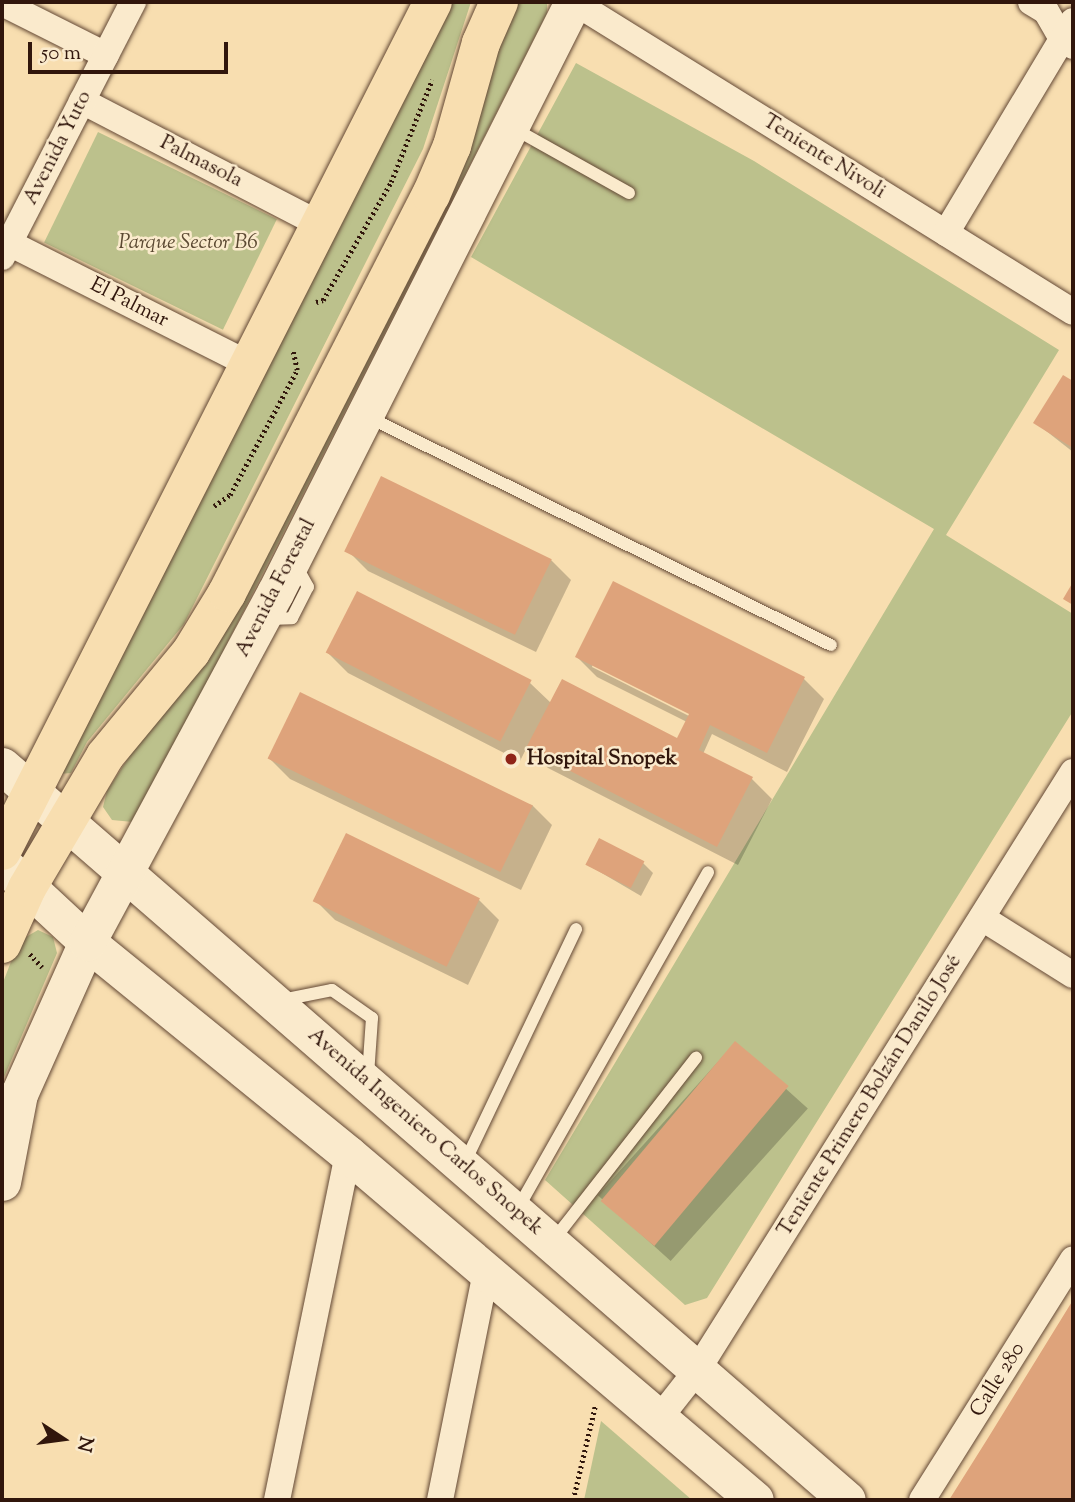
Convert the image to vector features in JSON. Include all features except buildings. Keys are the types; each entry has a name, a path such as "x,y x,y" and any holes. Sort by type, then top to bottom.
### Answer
{"main road":[{"path":"2,851 433,2"},
{"name":"Avenida Forestal","path":"2,944 15,876 67,821 105,756 191,652 227,593 431,195 452,146 481,43 499,2"}],"street":[{"name":"Avenida Yuto","path":"6,250 133,2"},
{"name":"Avenida Forestal","path":"2,1182 19,1094 87,942 261,620 574,2"},
{"name":"Teniente Nivoli","path":"574,2 1073,312"},
{"path":"946,233 1070,35 1046,11 1031,2"},
{"path":"2,3 106,55"},
{"name":"Palmasola","path":"82,101 320,224"},
{"name":"El Palmar","path":"6,250 249,364"},
{"name":"Avenida Ingeniero Carlos Snopek","path":"2,766 847,1500"},
{"name":"Teniente Primero Bolzán Danilo José","path":"661,1416 698,1369 1073,772"},
{"path":"15,876 87,942 348,1154 661,1416 755,1500"},
{"path":"982,918 1073,975"},
{"path":"277,1500 348,1154"},
{"name":"Calle 280","path":"922,1500 1073,1259"},
{"path":"440,1500 486,1271"}],"lane":[{"path":"510,127 629,193"},
{"path":"364,415 831,645"},
{"path":"516,1212 709,872"},
{"path":"463,1165 576,929"},
{"path":"274,1001 332,990 372,1018 367,1082"},
{"path":"552,1242 696,1058"}],"path":[{"path":"573,1500 604,1369"}],"green space":[{"path":"448,2 471,2 423,149 184,624 87,742 71,773 59,774"},
{"path":"517,2 547,2 547,13 142,811 133,822 112,820 103,807 107,791 148,727"},
{"path":"576,63 754,161 1059,350 946,535 1073,614 1073,711 707,1298 685,1305 545,1180 934,529 471,257"},
{"name":"Parque Sector B6","path":"98,132 277,219 223,330 44,243"},
{"path":"38,930 53,937 57,953 2,1082 2,985 19,941"},
{"path":"601,1421 692,1500 584,1500"}],"place":[{"name":"Hospital Snopek","path":"511,759"}]}
